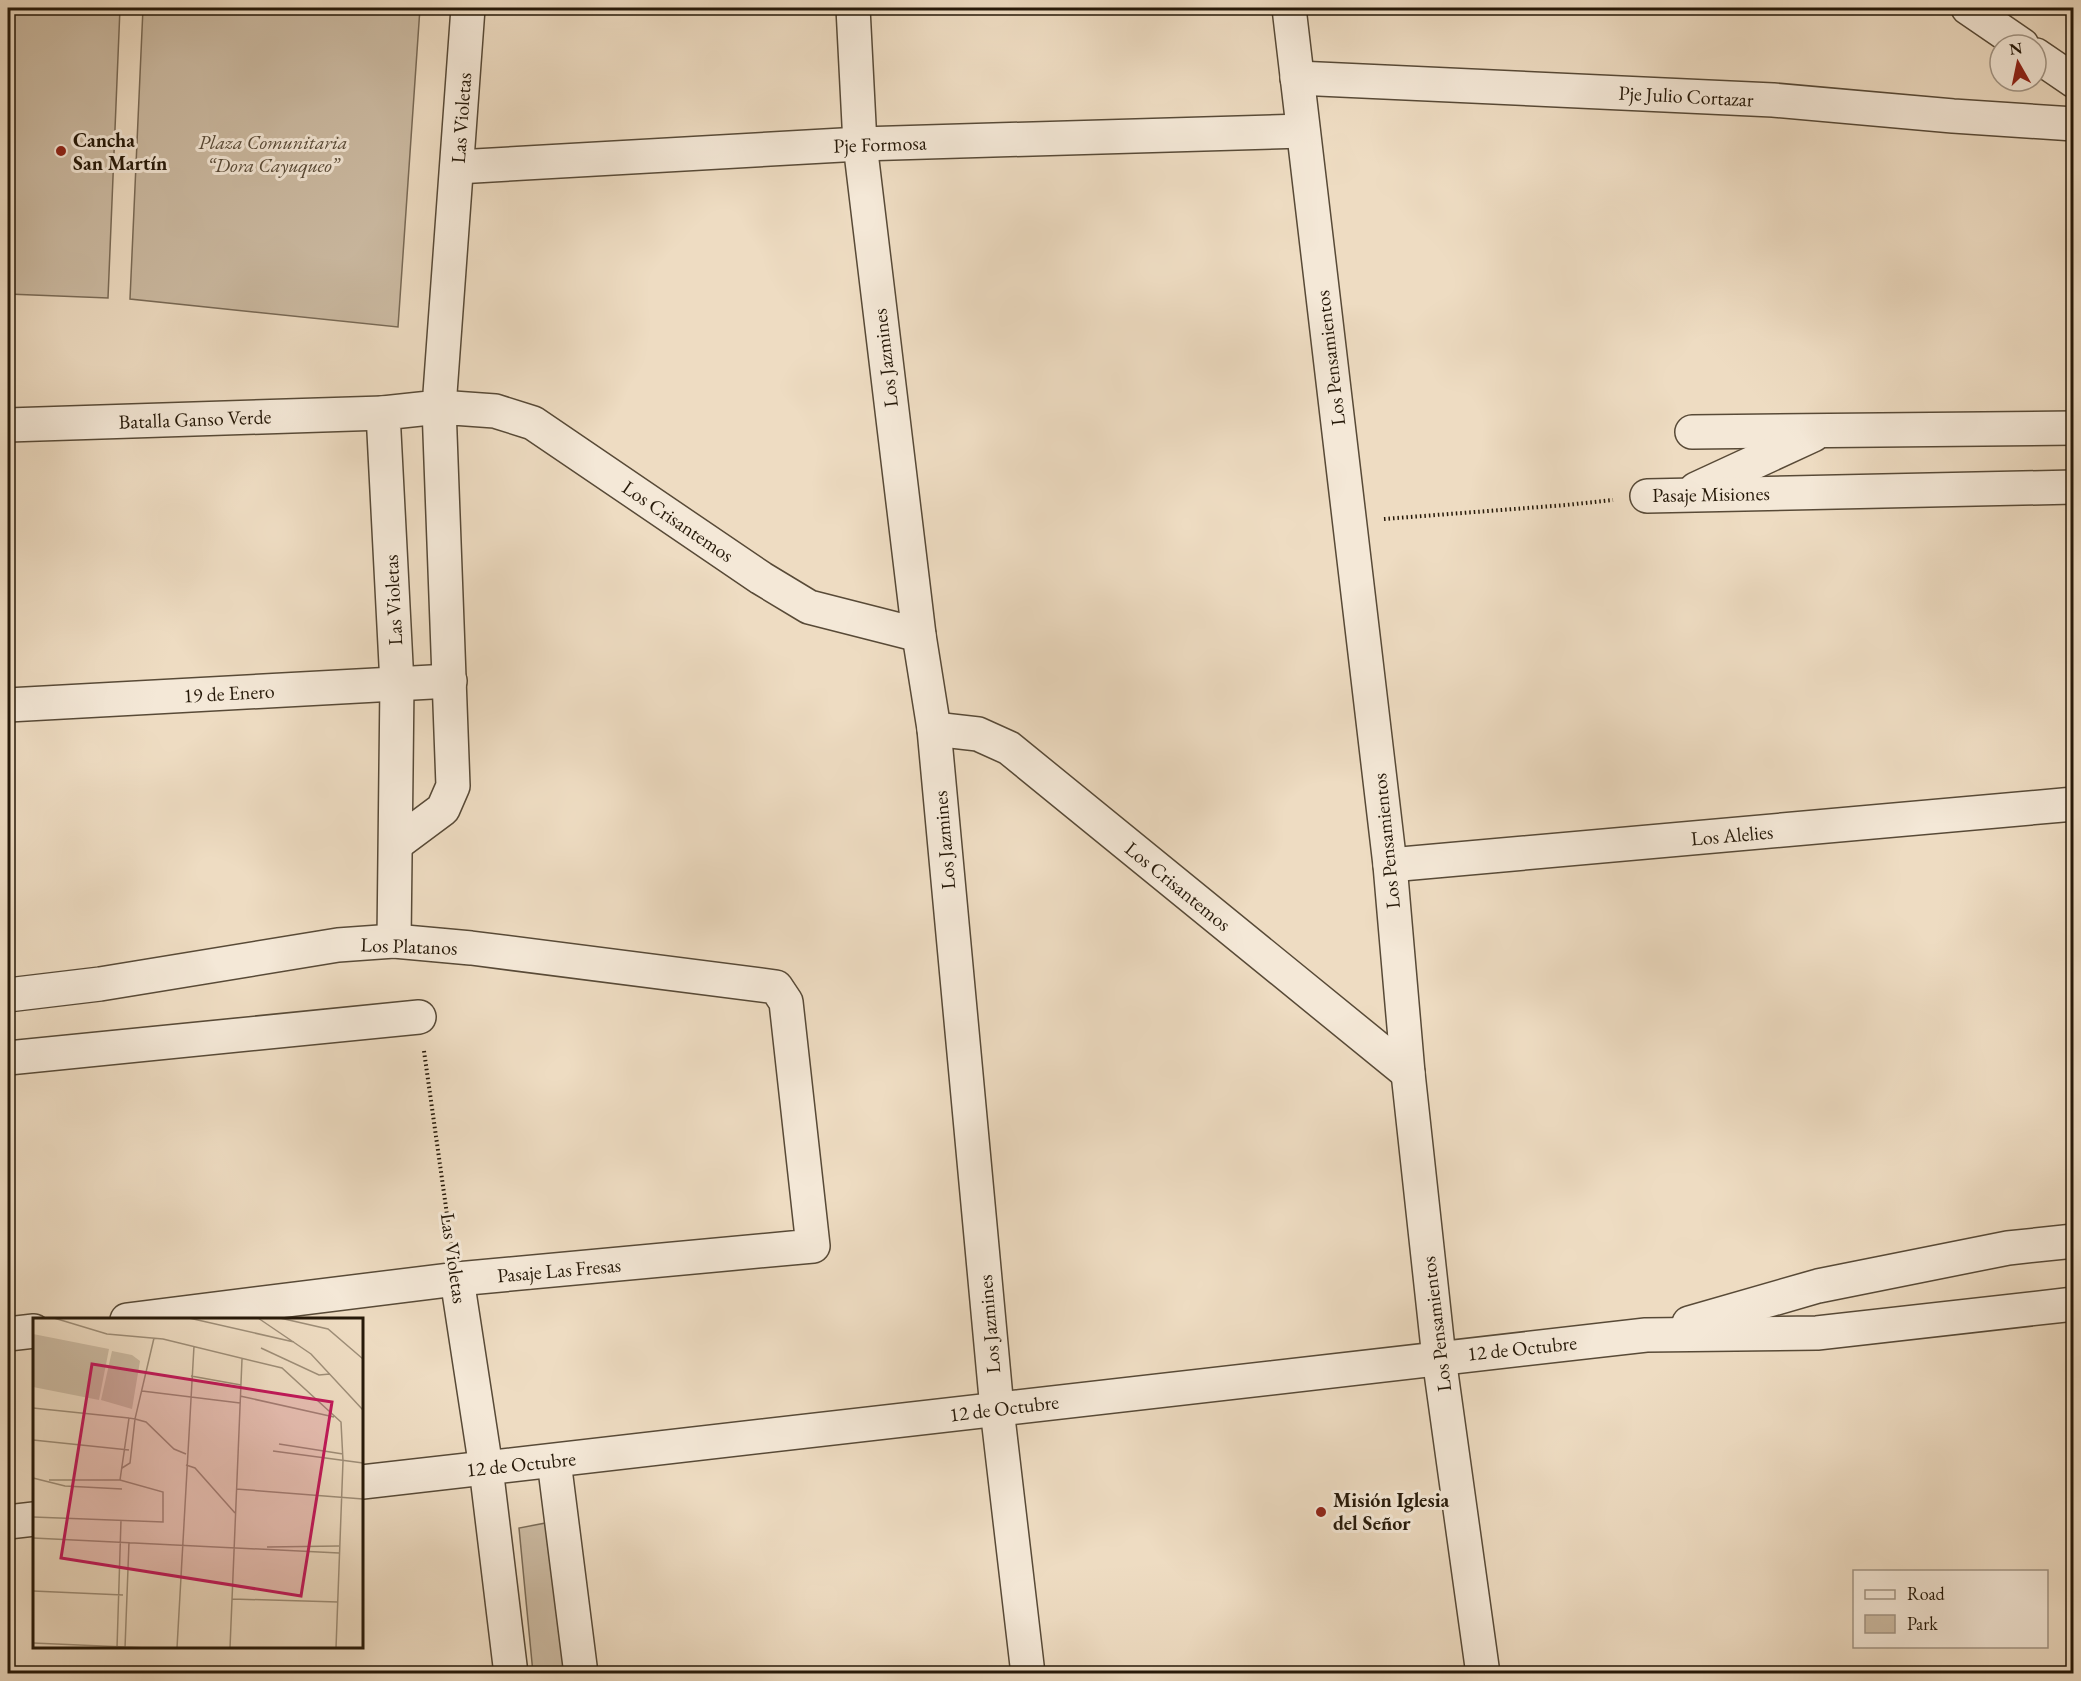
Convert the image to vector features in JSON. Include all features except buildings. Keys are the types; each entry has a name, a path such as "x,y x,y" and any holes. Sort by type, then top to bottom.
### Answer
{"street":[{"name":"Las Violetas","path":"396,844 443,809 453,786 439,407 468,8"},
{"name":"Los Jazmines","path":"853,8 860,144 919,635 934,729 997,1409 1028,1674"},
{"name":"Los Pensamientos","path":"1289,8 1390,865 1408,1073 1439,1358 1483,1674"},
{"path":"1968,8 2004,33"},
{"path":"2048,63 2073,81"},
{"name":"Pje Julio Cortazar","path":"1297,78 1773,100 2073,124"},
{"name":"Pje Formosa","path":"457,167 860,144 1303,131"},
{"path":"383,413 439,407"},
{"name":"Los Crisantemos","path":"439,407 495,411 533,423 761,578 809,607 919,635"},
{"name":"Las Violetas","path":"383,413 397,684 394,941"},
{"name":"Batalla Ganso Verde","path":"8,424 383,413"},
{"path":"1692,432 2073,428"},
{"path":"1685,495 1823,431"},
{"name":"Pasaje Misiones","path":"1647,496 2073,487"},
{"name":"19 de Enero","path":"8,705 450,681"},
{"name":"Los Crisantemos","path":"934,729 978,734 1009,748 1408,1073"},
{"name":"Los Alelies","path":"1390,865 2073,804"},
{"name":"Los Platanos","path":"8,996 100,984 338,945 394,941 471,948 776,987 786,1002 813,1246"},
{"path":"8,1058 419,1017"},
{"name":"12 de Octubre","path":"1646,1335 1818,1286 2008,1248 2073,1242"},
{"name":"Pasaje Las Fresas","path":"143,1318 456,1279 813,1246"},
{"name":"Las Violetas","path":"456,1279 486,1468 511,1674"},
{"name":"12 de Octubre","path":"363,1482 1646,1335 1817,1333 2073,1304"},
{"path":"8,1334 33,1331"},
{"path":"554,1461 581,1674"},
{"path":"8,1522 33,1519"}],"path":[{"name":"Pasaje Misiones","path":"1349,522 1566,505 1647,496"},
{"name":"Las Violetas","path":"419,1017 456,1279"}],"green space":[{"name":"Cancha San Martín","path":"8,8 120,8 108,298 8,294"},
{"name":"Plaza Comunitaria “Dora Cayuqueo”","path":"143,8 420,8 398,327 130,299"},
{"path":"551,1522 569,1673 533,1673 519,1528"}],"place":[{"name":"Cancha San Martín","path":"61,151"},
{"name":"Misión Iglesia del Señor","path":"1321,1512"}]}
